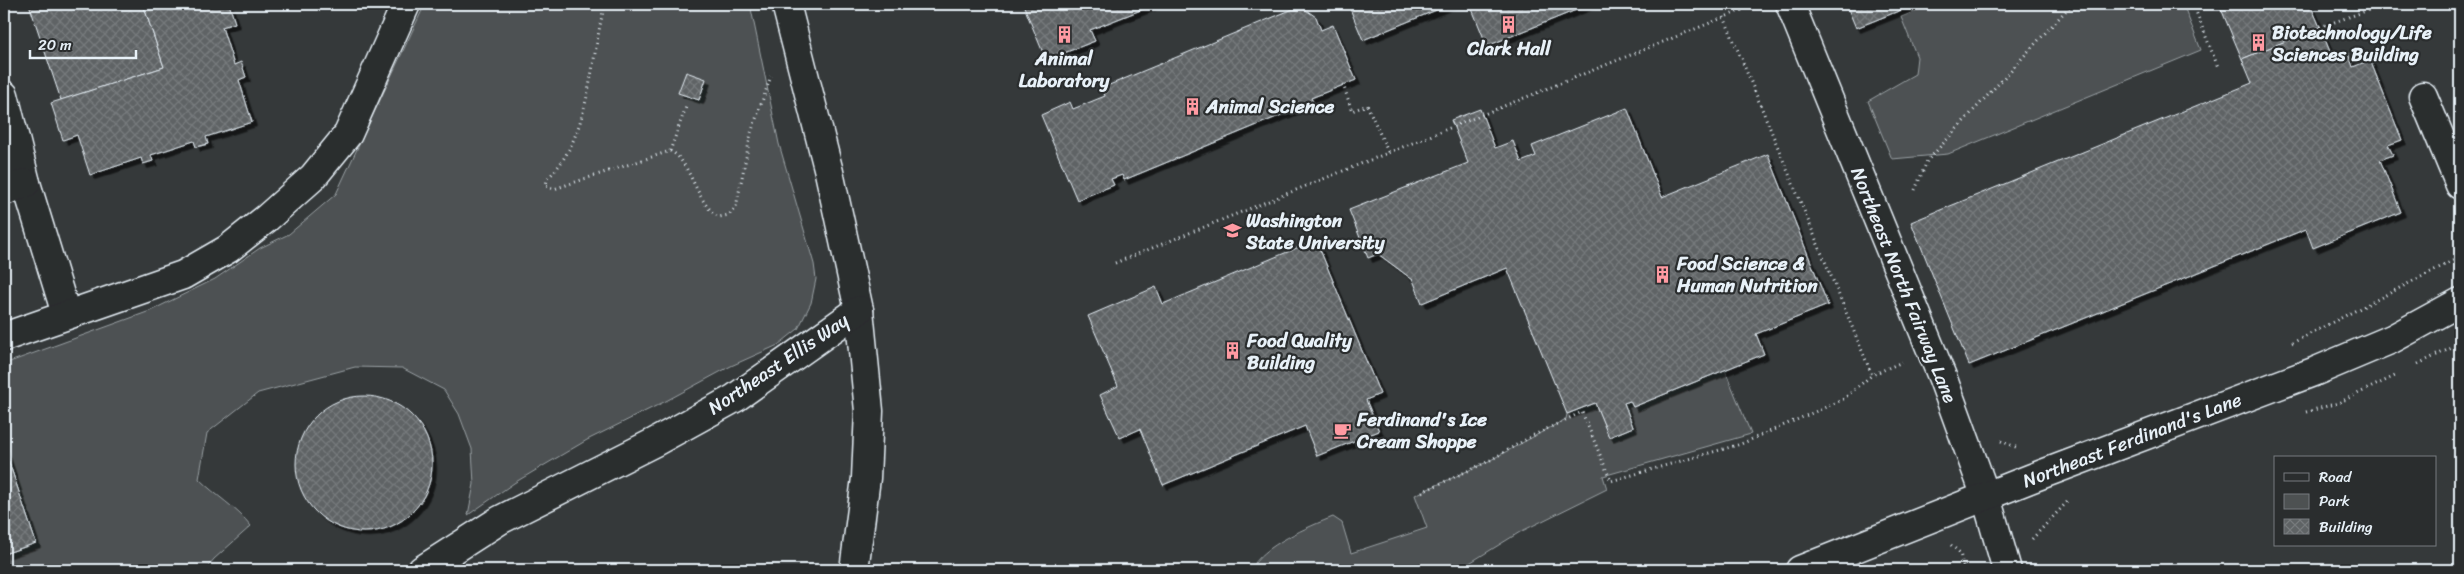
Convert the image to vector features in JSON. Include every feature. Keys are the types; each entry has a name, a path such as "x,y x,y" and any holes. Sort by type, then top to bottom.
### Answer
{"street":[{"path":"4,336 183,274 228,249 267,218 313,177 348,134 406,4"},
{"name":"Northeast Ellis Way","path":"422,570 500,520 654,442 735,398 858,310 829,172 786,4"},
{"name":"Northeast North Fairway Lane","path":"1790,4 1943,379 1986,497 2007,570"},
{"path":"4,95 15,187 66,314"},
{"path":"2423,96 2460,185"},
{"name":"Northeast Ferdinand's Lane","path":"1810,568 1986,497 2316,371 2392,338 2460,302"},
{"path":"854,570 866,478 869,411 858,310"}],"path":[{"path":"605,4 596,36 591,80 579,126 559,167 547,179 546,186 554,189 670,151"},
{"path":"1115,264 1757,4"},
{"path":"1915,190 1927,161 2072,4"},
{"path":"2193,4 2218,68"},
{"path":"2320,27 2386,4"},
{"path":"1724,17 1872,375"},
{"path":"670,151 681,161 706,208 719,217 729,215 736,207 751,133 772,72 776,65 799,59"},
{"path":"1343,84 1352,111 1367,105 1389,154"},
{"path":"670,151 686,107"},
{"path":"2283,348 2460,257"},
{"path":"1422,492 1487,462 1530,437 1582,412 1611,481 1741,444 1842,400 1872,375 1904,360"},
{"path":"1997,436 2001,441 2013,447 2025,448"},
{"path":"2027,534 2029,541 2072,496"}],"green space":[{"path":"425,4 750,4 779,144 814,264 816,279 811,303 798,329 778,345 731,366 587,440 514,483 468,515 474,484 472,449 459,414 444,390 402,368 355,367 258,393 207,433 199,479 239,513 251,526 214,559 205,570 4,570 4,554 36,543 4,447 4,364 150,311 215,279 260,248 289,234 336,194"},
{"path":"1933,4 2183,4 2201,50 1948,154 1892,159 1868,101 1915,74 1917,57 1901,17"},
{"path":"1725,370 1751,434 1603,476 1607,489 1520,532 1458,570 1251,570 1256,561 1275,545 1300,531 1333,517 1342,523 1351,553 1427,528 1415,495 1487,462 1566,419 1567,414 1595,403 1609,437 1633,427 1624,403 1630,401 1633,407"}],"building":[{"path":"29,4 143,4 164,67 61,100"},
{"path":"143,4 229,4 235,23 222,27 234,65 241,62 246,77 239,80 252,122 206,137 208,144 196,147 194,141 151,155 153,161 143,164 141,158 90,175 77,135 63,140 51,103 164,67"},
{"name":"Animal Laboratory","path":"1023,4 1156,4 1090,30 1095,41 1046,60"},
{"name":"Clark Hall","path":"1348,4 1451,4 1363,40"},
{"name":"Clark Hall","path":"1470,4 1591,4 1487,46"},
{"path":"1846,4 1916,4 1856,28"},
{"name":"Biotechnology/Life Sciences Building","path":"2219,4 2310,4 2320,27 2242,59"},
{"name":"Animal Science","path":"1293,9 1306,10 1316,17 1321,30 1333,25 1356,80 1311,98 1313,102 1124,180 1122,175 1111,179 1114,185 1077,200 1041,115 1070,102 1073,109 1105,96 1102,88"},
{"path":"2320,27 2333,59 2348,53 2353,67 2370,60 2402,140 2388,145 2393,155 2380,160 2401,212 2313,248 2306,229 1969,365 1911,222 2252,83 2242,59"},
{"path":"686,72 706,79 699,100 678,93"},
{"name":"Food Science & Human Nutrition","path":"1627,108 1662,197 1768,154 1828,305 1756,334 1764,354 1633,407 1630,401 1624,403 1633,427 1609,437 1595,403 1567,414 1507,268 1422,303 1413,280 1378,254 1368,258 1349,210 1468,163 1451,120 1480,109 1495,148 1513,141 1521,162 1536,156 1532,146"},
{"name":"Food Quality Building","path":"1316,240 1380,394 1366,400 1379,431 1317,456 1305,426 1163,485 1140,429 1120,438 1100,395 1118,386 1088,316 1156,287 1163,304"},
{"path":"364,396 390,401 412,416 427,438 432,464 427,490 412,512 390,527 364,532 338,527 316,512 301,490 296,464 301,438 316,416 338,401"},
{"path":"4,447 36,543 4,554"}],"place":[{"name":"Clark Hall","path":"1509,25"},
{"name":"Animal Laboratory","path":"1064,35"},
{"name":"Biotechnology/Life Sciences Building","path":"2258,43"},
{"name":"Animal Science","path":"1192,106"},
{"name":"Washington State University","path":"1232,231"},
{"name":"Food Science & Human Nutrition","path":"1663,274"},
{"name":"Food Quality Building","path":"1233,351"},
{"name":"Ferdinand's Ice Cream Shoppe","path":"1343,430"}]}
